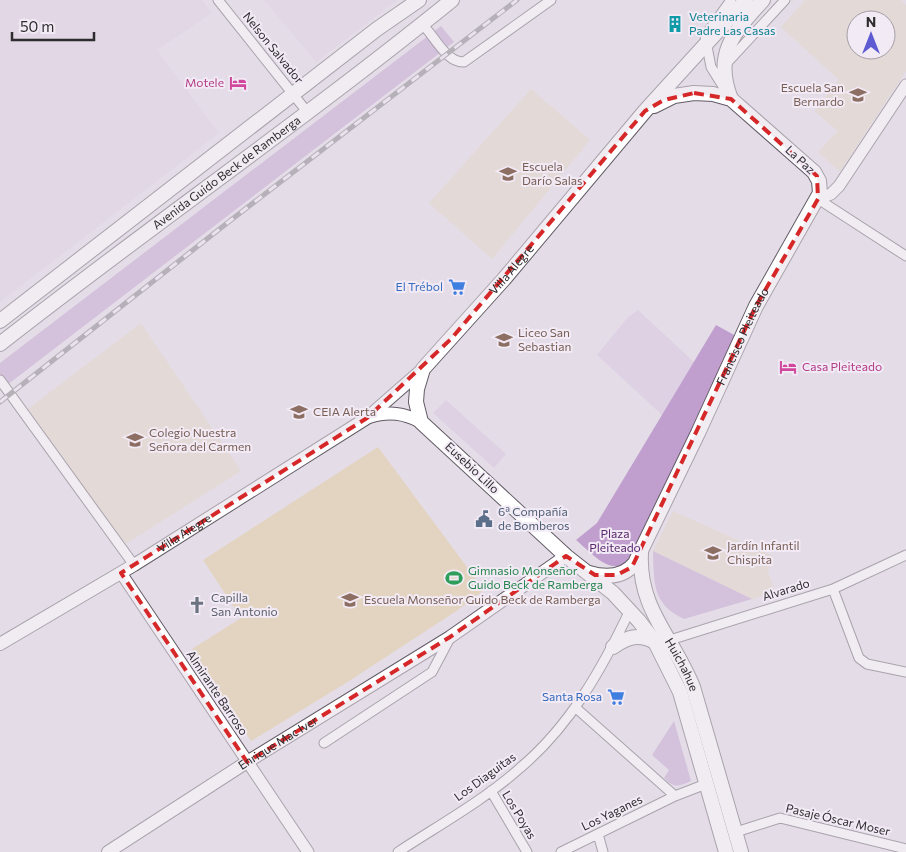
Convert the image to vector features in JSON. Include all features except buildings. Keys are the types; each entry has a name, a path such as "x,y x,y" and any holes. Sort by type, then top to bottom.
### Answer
{"main road":[{"name":"Avenida Guido Beck de Ramberga","path":"0,321 295,96 377,29 419,0"},
{"name":"Avenida Guido Beck de Ramberga","path":"0,344 148,231 308,113 452,0"},
{"name":"Villa Alegre","path":"0,644 134,565 367,418 423,369 504,279 645,111 746,0"},
{"path":"731,99 726,84 724,65 730,41 738,28 763,0"},
{"path":"377,29 392,46"},
{"name":"Villa Alegre","path":"645,111 664,100 684,94 704,92 731,99"},
{"name":"La Paz","path":"731,99 814,172 820,186 818,199"},
{"name":"Francisco Pleiteado","path":"588,573 602,576 623,574 632,567 641,552 756,306 818,199"},
{"path":"421,422 416,402 417,389 423,369"},
{"name":"Villa Alegre","path":"367,418 392,413 411,417 421,422"},
{"name":"Eusebio Lillo","path":"421,422 566,556 630,610"},
{"name":"Huichahue","path":"641,552 641,578 644,591 651,610 670,640 695,693 741,852"},
{"name":"Enrique Mac Iver","path":"108,852 247,762 450,637 566,556"},
{"name":"Huichahue","path":"630,610 655,642 680,692 726,852"},
{"path":"612,647 632,637 645,637 655,642"}],"street":[{"name":"Nelson Salvador","path":"218,0 308,113"},
{"path":"422,24 450,57 458,62 464,62 551,0"},
{"path":"731,0 705,36 711,67 731,99"},
{"path":"724,65 785,0"},
{"name":"Francisco Pleiteado","path":"818,199 831,194 839,186 906,85"},
{"path":"818,199 906,256"},
{"path":"0,380 134,565"},
{"name":"Alvarado","path":"670,640 833,589 906,555"},
{"name":"Almirante Barroso","path":"121,573 306,851"},
{"path":"833,589 859,658 867,664 906,672"},
{"path":"630,610 612,647 576,708 675,796 720,780"},
{"name":"Enrique Mac Iver","path":"324,743 432,672 450,637"},
{"name":"Los Diaguitas","path":"398,852 491,791 534,756 576,708"},
{"name":"Los Poyas","path":"491,791 527,852"},
{"name":"Los Yaganes","path":"561,852 675,796"},
{"name":"Pasaje Óscar Moser","path":"736,832 780,818 906,849"},
{"path":"598,834 603,852"}],"highlighted area":[{"path":"694,93 731,99 817,176 818,199 756,306 632,567 617,575 595,575 566,556 450,637 247,762 121,573 367,418 451,339 645,111 664,100"}],"shaded area":[{"path":"0,0 202,0 212,13 157,50 219,133 0,302"},
{"path":"264,0 397,0 316,62"},
{"name":"Escuela San Bernardo","path":"805,0 901,0 906,5 906,71 840,172 818,152 838,131 814,111 839,80 781,27"},
{"name":"Escuela Darío Salas","path":"531,89 590,140 492,259 429,203"},
{"path":"638,310 694,362 662,415 597,355 628,317"},
{"name":"Colegio Nuestra Señora del Carmen","path":"141,323 241,471 124,545 28,409"},
{"path":"446,400 506,454 494,468 433,413"},
{"name":"Escuela Monseñor Guido Beck de Ramberga","path":"378,447 484,590 458,610 346,683 251,741 192,649 241,618 203,560"},
{"name":"Jardín Infantil Chispita","path":"673,511 773,556 768,571 775,593 752,599 653,551"}],"green space":[{"path":"441,26 454,42 7,385 0,375 0,363"},
{"name":"Plaza Pleiteado","path":"716,325 736,336 635,552 628,561 620,565 606,564 576,540 597,523"},
{"path":"653,551 752,599 684,619 666,607 660,599 655,583"},
{"path":"674,721 691,781 676,786 664,778 669,770 652,755"}],"railway":[{"path":"0,402 231,220 517,0"}],"place":[{"name":"Veterinaria Padre Las Casas","path":"675,24"},
{"name":"Motele","path":"238,83"},
{"name":"Escuela San Bernardo","path":"858,95"},
{"name":"Escuela Darío Salas","path":"508,174"},
{"name":"El Trébol","path":"457,287"},
{"name":"Liceo San Sebastian","path":"504,340"},
{"name":"Casa Pleiteado","path":"788,367"},
{"name":"CEIA Alerta","path":"299,412"},
{"name":"Colegio Nuestra Señora del Carmen","path":"135,440"},
{"name":"6ª Compañía de Bomberos","path":"484,519"},
{"name":"Jardín Infantil Chispita","path":"713,553"},
{"name":"Gimnasio Monseñor Guido Beck de Ramberga","path":"454,578"},
{"name":"Escuela Monseñor Guido Beck de Ramberga","path":"350,600"},
{"name":"Capilla San Antonio","path":"197,605"},
{"name":"Santa Rosa","path":"616,697"}]}
